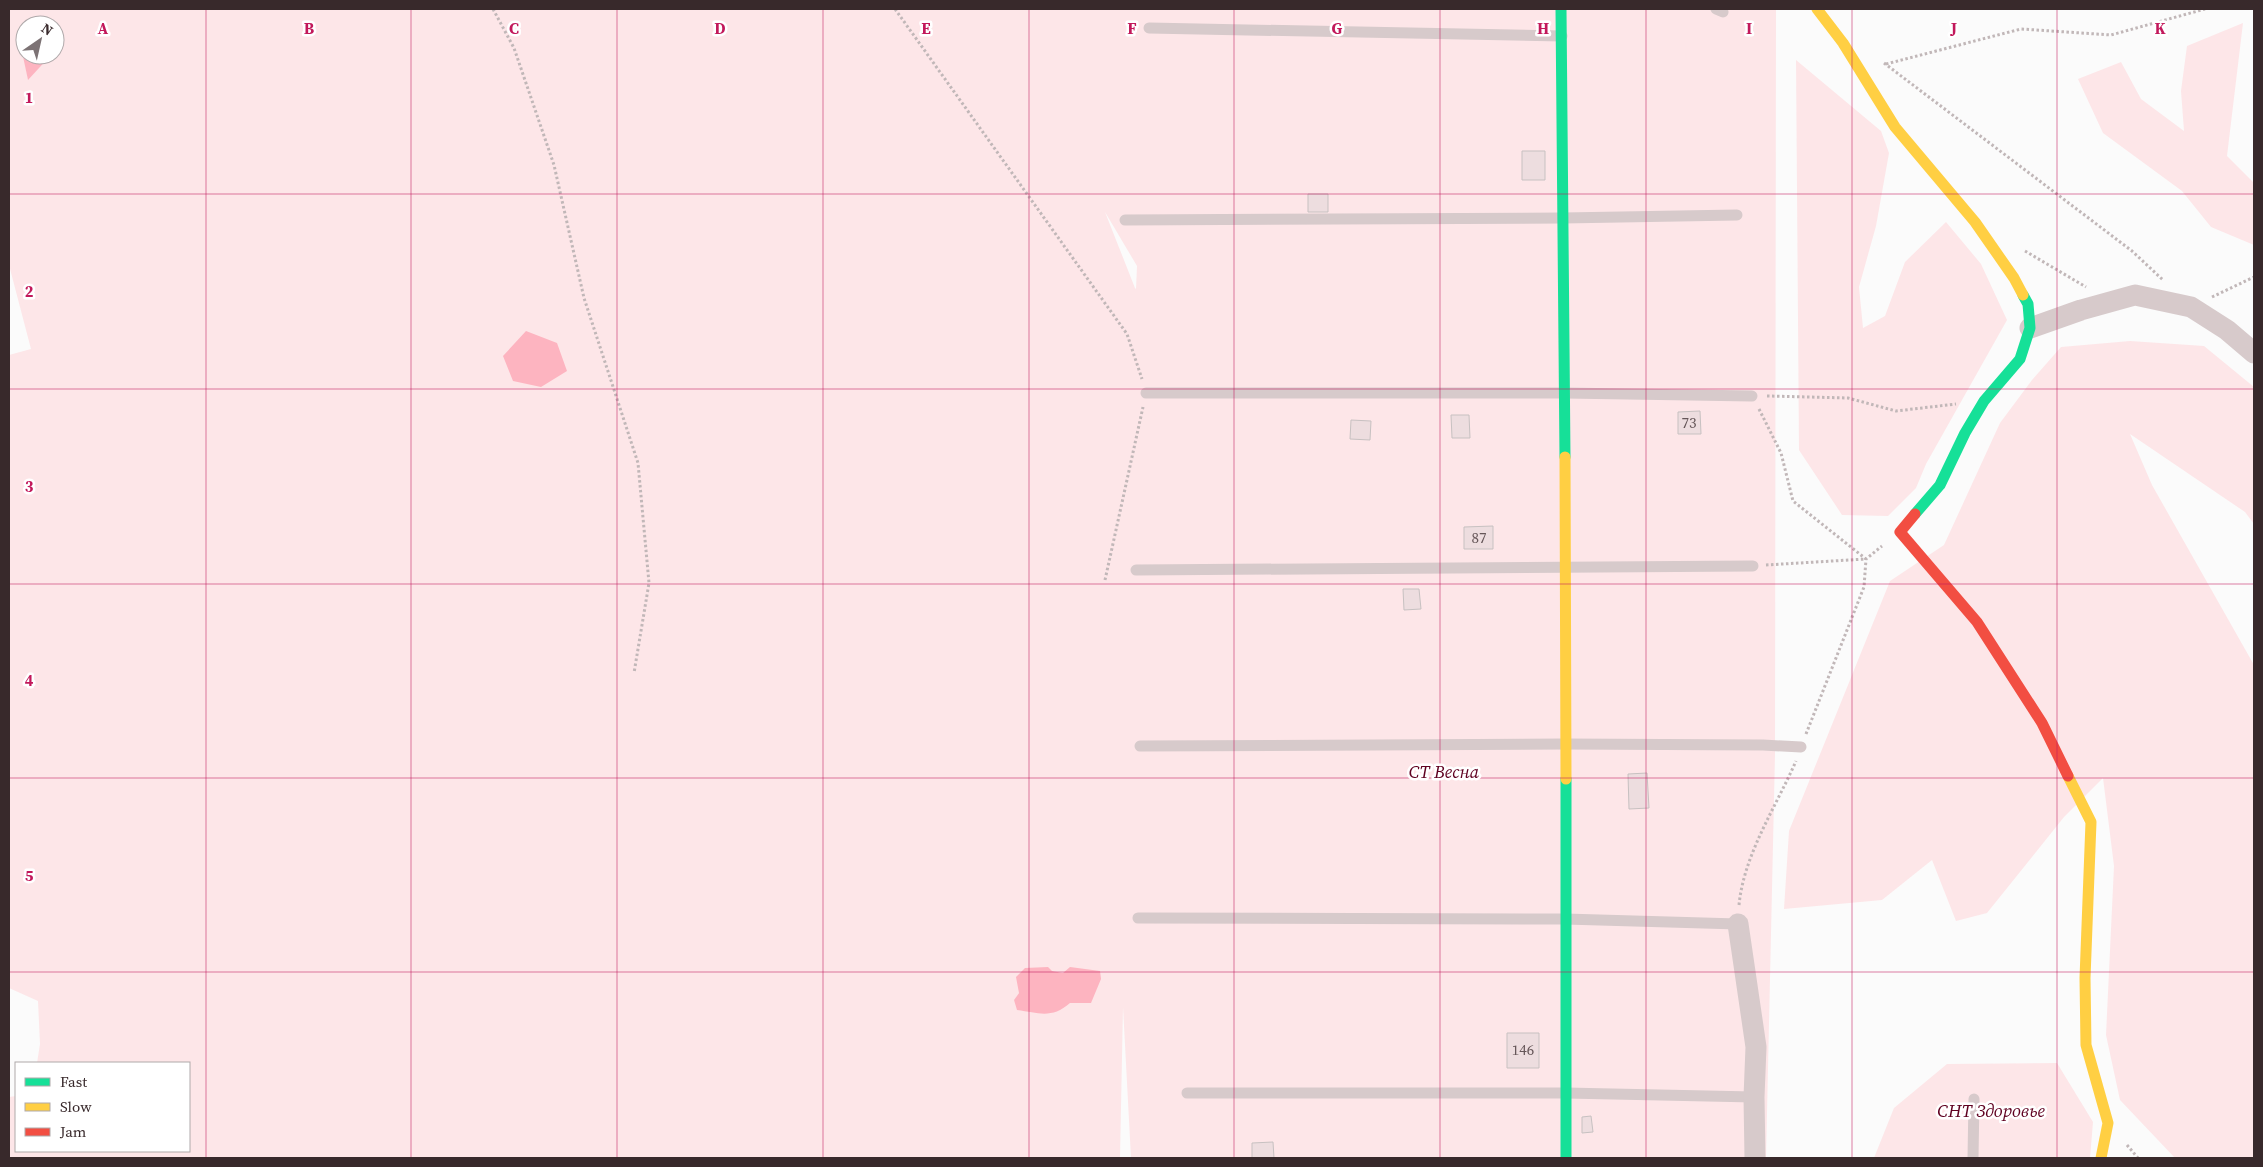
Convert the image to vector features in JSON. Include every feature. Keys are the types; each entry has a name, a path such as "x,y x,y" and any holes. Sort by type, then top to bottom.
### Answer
{"street":[{"path":"1561,9 1565,393 1566,1158"},
{"path":"1817,9 1843,44 1895,127 1975,222 2014,278 2028,304 2030,328 2020,359 1984,401 1965,433 1940,485 1900,532 1982,631 2042,723 2090,822 2085,978 2086,1045 2108,1123 2101,1158"},
{"path":"2030,328 2082,310 2135,295 2192,307 2227,330 2254,353"},
{"path":"1738,924 1756,1047 1754,1158"}],"lane":[{"path":"1149,28 1562,36"},
{"path":"1125,220 1563,218 1736,215"},
{"path":"1146,393 1565,393 1752,396"},
{"path":"1136,570 1753,566"},
{"path":"1140,746 1564,744 1763,745 1801,747"},
{"path":"1138,918 1565,919 1738,924"},
{"path":"1187,1093 1566,1093 1754,1097"},
{"path":"1973,1158 1974,1099"}],"path":[{"path":"493,9 514,48 554,166 584,298 638,463 649,583 634,673"},
{"path":"896,9 1126,334 1146,393 1105,580"},
{"path":"1885,64 2021,29 2111,35 2205,9"},
{"path":"1879,58 2132,251 2165,282"},
{"path":"2023,250 2088,289"},
{"path":"2192,307 2254,277"},
{"path":"1866,559 1793,501 1781,453 1752,396 1848,398 1896,411 1984,401"},
{"path":"1753,566 1866,559 1900,532"},
{"path":"1738,924 1740,893 1752,853 1801,747 1864,587 1866,559"}],"green space":[{"name":"СТ Весна","path":"9,9 1776,9 1775,755 1766,1158 1131,1158 1123,1007 1120,1158 9,1158 9,1097 15,1096 15,1152 190,1152 190,1062 37,1062 40,1044 38,1001 9,988 9,355 31,349 9,265","holes":["1105,212 1137,266 1136,289","1052,971 1063,973 1091,1003 1014,1001 1019,993"]},
{"path":"2243,23 2227,156 2254,183 2254,245 2211,227 2182,191 2103,133 2078,79 2121,62 2141,99 2184,131 2181,91 2187,46"},
{"path":"1796,60 1881,131 1889,153 1876,226 1859,287 1863,328 1885,316 1905,262 1946,222 1981,264 2007,320 1926,464 1916,488 1888,516 1842,515 1799,450"},
{"path":"2130,341 2204,346 2254,387 2254,524 2245,512 2130,434 2152,485 2254,665 2254,1158 2175,1158 2120,1100 2106,1035 2114,866 2103,778 2064,817 1987,913 1956,921 1932,860 1882,900 1784,909 1789,831 1890,581 1944,545 2000,423 2032,380 2061,347"},
{"name":"СНТ Здоровье","path":"2057,1063 2093,1122 2090,1158 1874,1158 1894,1108 1947,1064"}],"shaded area":[{"path":"25,65 42,65 28,80"},
{"path":"526,331 557,343 567,371 541,387 513,381 503,356"},
{"path":"1048,967 1052,971 1063,973 1070,967 1100,971 1101,979 1091,1003 1070,1003 1057,1011 1045,1014 1017,1010 1014,1000 1019,993 1016,977 1025,968"}],"building":[{"path":"1522,151 1545,151 1545,180 1522,180"},
{"path":"1308,194 1328,194 1328,212 1308,212"},
{"path":"1700,411 1701,434 1678,434 1678,412"},
{"path":"1451,415 1469,415 1470,438 1452,438"},
{"path":"1351,420 1371,421 1370,440 1350,439"},
{"path":"1493,526 1493,549 1464,549 1464,527"},
{"path":"1403,589 1419,589 1421,609 1404,610"},
{"path":"1647,773 1649,808 1629,809 1628,774"},
{"path":"1507,1033 1539,1033 1539,1068 1507,1068"},
{"path":"1591,1116 1593,1132 1582,1133 1582,1117"},
{"path":"1273,1142 1274,1158 1252,1158 1252,1143"}],"traffic: fast":[{"path":"1561,9 1565,457"},
{"path":"1915,514 1940,485 1965,433 1984,401 2020,359 2030,328 2028,304 2023,295"},
{"path":"1566,779 1566,1158"}],"traffic: slow":[{"path":"1817,9 1843,43 1895,127 1975,222 2014,278 2023,295"},
{"path":"1565,457 1566,779"},
{"path":"2068,776 2091,822 2085,978 2086,1045 2108,1123 2101,1158"}],"traffic: jam":[{"path":"1915,514 1900,532 1977,622 2042,723 2068,776"}]}
